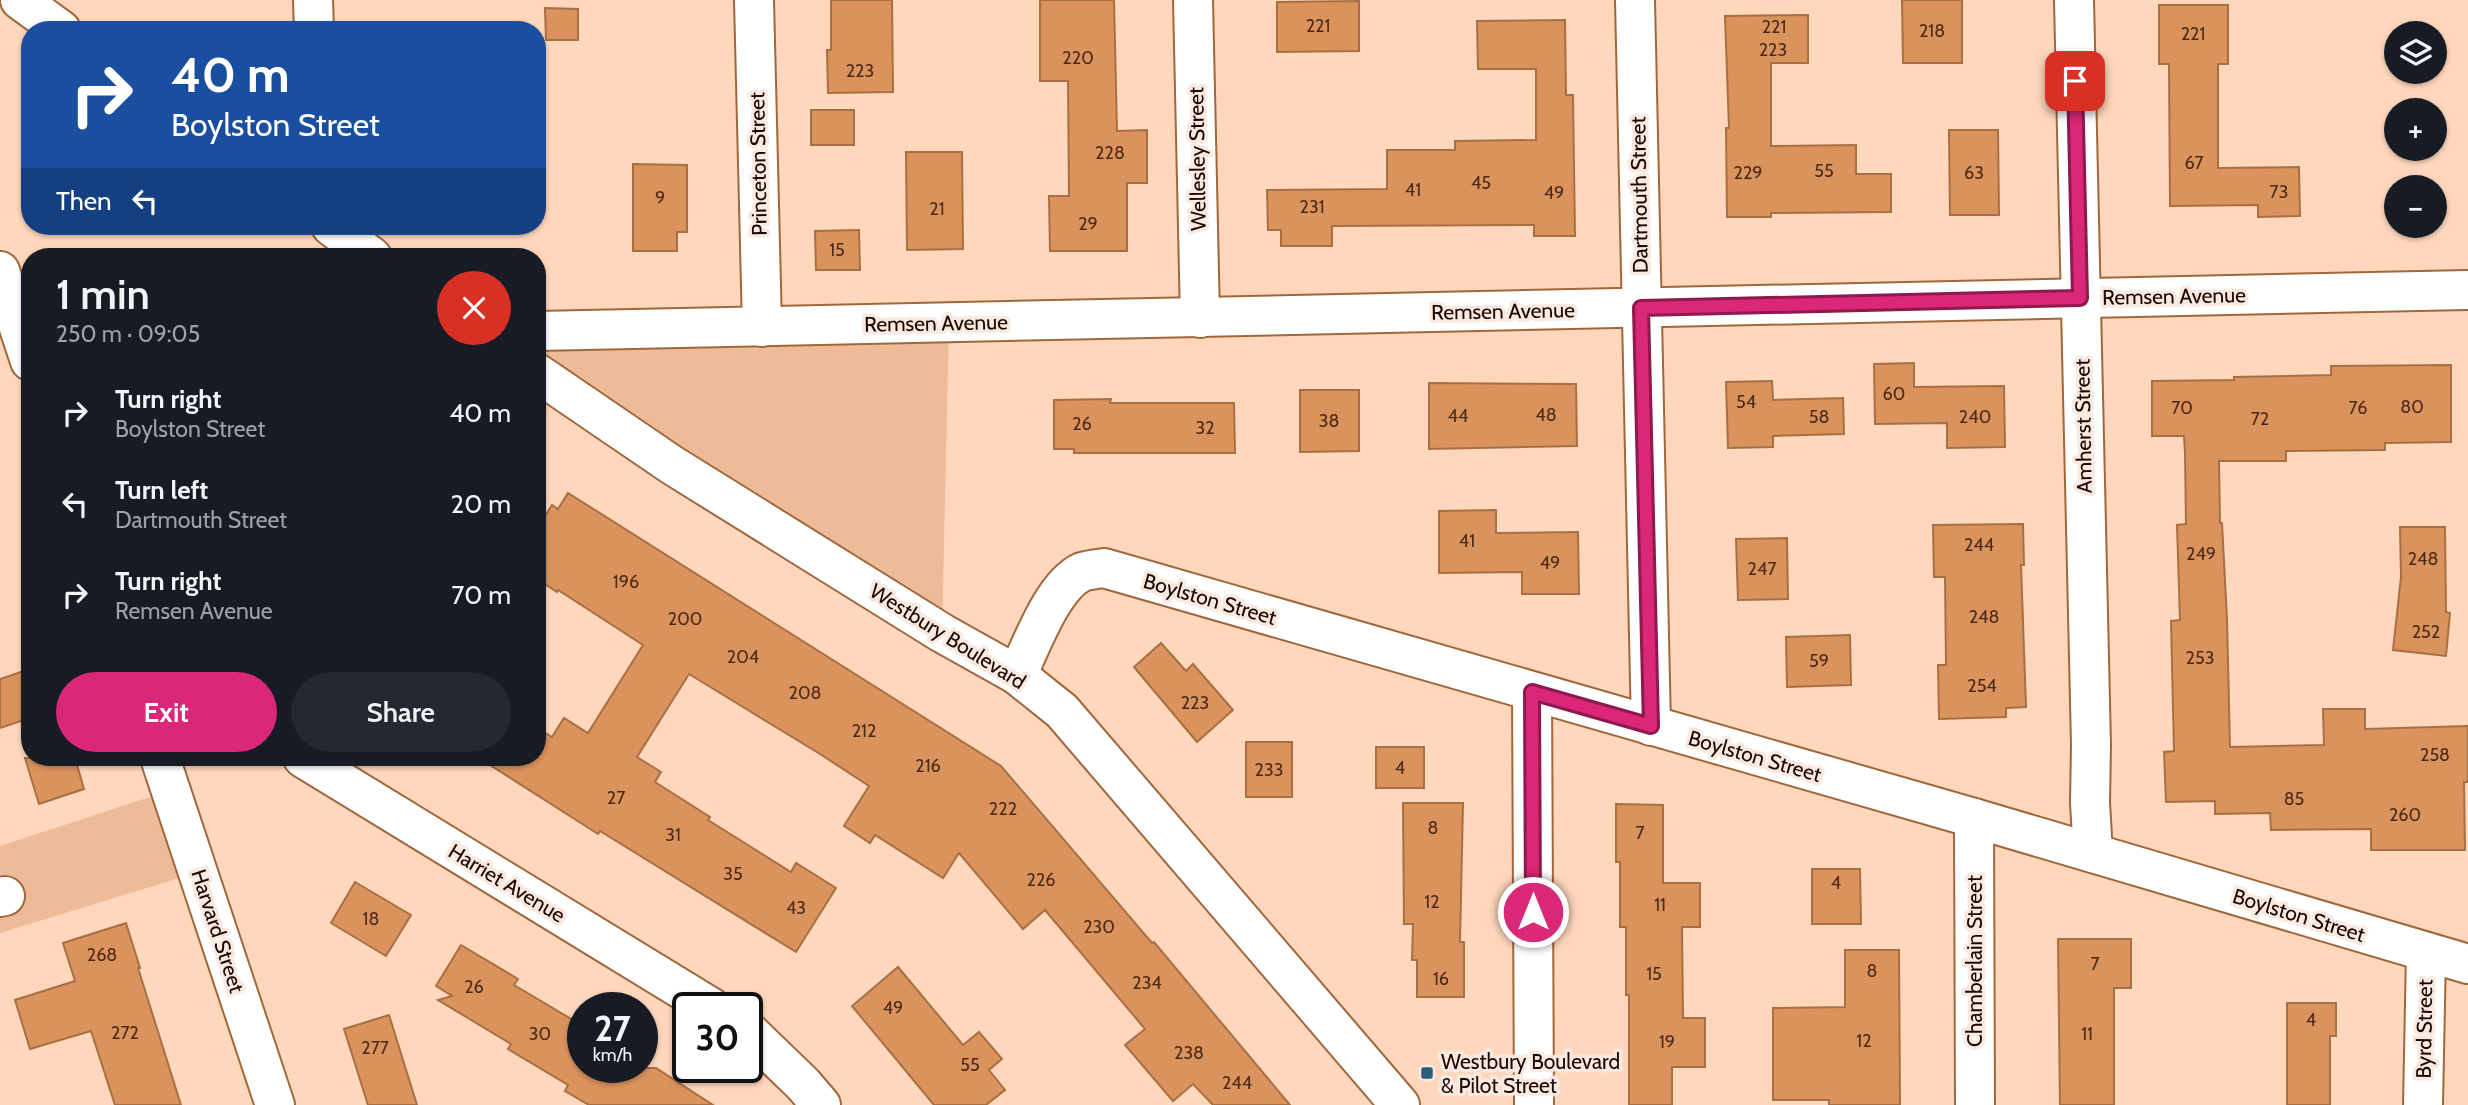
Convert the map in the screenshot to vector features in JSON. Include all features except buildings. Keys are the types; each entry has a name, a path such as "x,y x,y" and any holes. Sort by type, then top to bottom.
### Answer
{"street":[{"path":"0,7 5,0"},
{"path":"20,0 49,21"},
{"path":"313,0 314,21"},
{"name":"Princeton Street","path":"754,0 762,327"},
{"name":"Wellesley Street","path":"1193,0 1200,318"},
{"name":"Dartmouth Street","path":"1635,0 1651,726"},
{"name":"Amherst Street","path":"2074,0 2093,853"},
{"path":"343,235 360,248"},
{"path":"0,271 21,334"},
{"name":"Remsen Avenue","path":"546,331 2468,290"},
{"name":"Westbury Boulevard","path":"546,379 672,465 942,633 1017,675 1062,711 1400,1105"},
{"name":"Boylston Street","path":"1017,675 1064,586 1082,572 1104,568 1974,818 2468,964"},
{"path":"1532,692 1534,1105"},
{"name":"Harvard Street","path":"163,766 275,1105"},
{"name":"Harriet Avenue","path":"316,766 686,992"},
{"name":"Chamberlain Street","path":"1974,818 1975,1105"},
{"name":"Byrd Street","path":"2423,1105 2426,953"},
{"path":"763,1045 821,1105"}],"shaded area":[{"path":"949,323 942,633 546,379 546,331"},
{"path":"165,792 189,875 0,933 0,846"}],"place":[{"name":"Westbury Boulevard & Pilot Street","path":"1427,1073"}],"route":[{"path":"1533,912 1532,692 1651,726 1641,308 2080,298 2075,81"}]}
